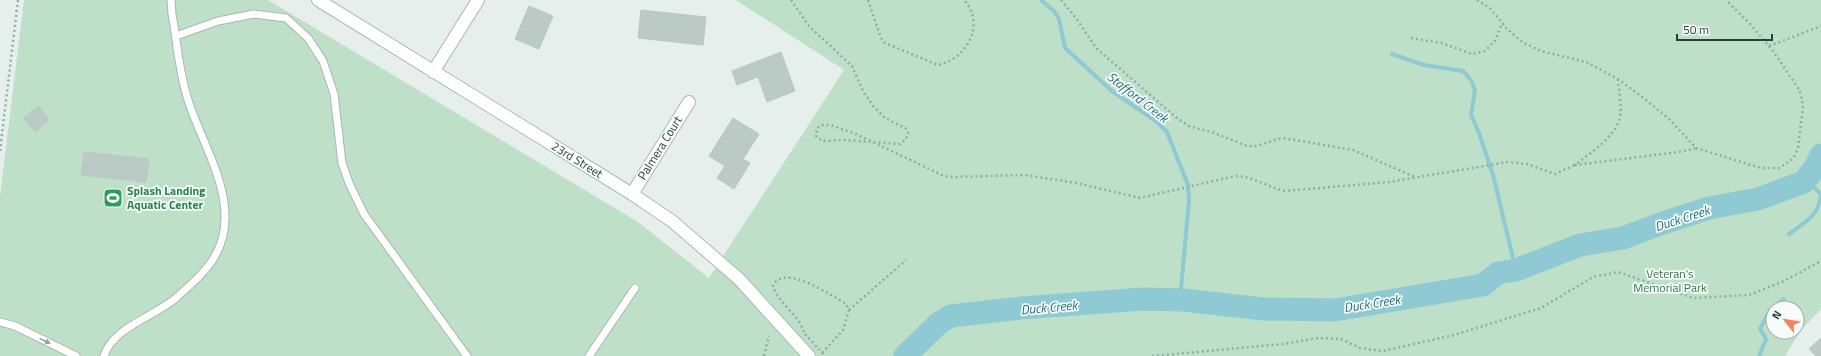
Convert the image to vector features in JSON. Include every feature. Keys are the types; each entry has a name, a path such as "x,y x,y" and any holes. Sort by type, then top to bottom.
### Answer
{"street":[{"name":"23rd Street","path":"318,0 632,194 672,221 739,279 800,337 809,356"},
{"path":"433,72 478,0"},
{"name":"Palmera Court","path":"632,194 689,102"}],"lane":[{"path":"104,356 114,338 174,299 200,275 215,256 224,232 224,199 215,171 187,100 171,0"},
{"path":"176,36 218,21 254,14 286,18 308,38 323,61 334,94 342,163 349,183 364,214 468,356"},
{"path":"589,356 635,288"},
{"path":"0,322 15,326 76,356"}],"path":[{"path":"0,151 18,0"},
{"path":"791,0 809,26 852,66 863,91 874,107 885,118 907,129 908,133 906,139 900,144 876,143 845,140 822,141 816,136 816,132 820,126 830,125 876,143 944,176 1025,175 1076,183 1124,196 1140,198 1199,184 1243,176 1251,177 1273,188 1285,191 1389,182 1499,162 1517,162 1555,174 1575,165 1610,135 1617,125 1621,110 1618,79"},
{"path":"868,0 881,38 885,43 938,65 953,60 970,42 974,16 964,0"},
{"path":"1061,0 1076,18 1096,48 1178,119 1189,126 1220,135 1252,147 1274,139 1283,138 1354,150 1415,177"},
{"path":"1476,0 1490,8 1514,36 1531,47 1586,62 1618,79 1670,120 1696,148 1761,168 1779,168 1789,162 1796,155 1802,124 1802,99 1793,79 1769,46 1726,0"},
{"path":"1411,38 1442,43 1472,54 1485,50 1495,41 1502,22"},
{"path":"1769,46 1821,26"},
{"path":"1575,165 1679,152 1696,148"},
{"path":"819,356 843,330 849,310 906,260"},
{"path":"1152,356 1282,344 1318,338 1341,339 1360,348 1383,351 1454,335 1526,313 1554,301 1593,277 1618,272 1693,298 1749,295 1784,281 1821,261"},
{"path":"825,356 800,337 801,322 775,294 773,286 775,281 780,279 801,279 846,304 849,310"},
{"path":"764,356 769,336"}],"green space":[{"name":"Veteran's Memorial Park","path":"24,0 268,0 638,222 709,278 844,70 736,0 1821,0 1821,309 1805,326 1805,300 1765,300 1765,340 1795,340 1785,356 0,356 0,196"}],"building":[{"path":"529,6 553,16 539,49 515,39"},
{"path":"641,10 706,17 703,45 638,38"},
{"path":"781,52 795,91 767,102 758,77 737,85 732,71"},
{"path":"38,106 49,120 35,132 24,118"},
{"path":"733,118 759,134 743,159 750,163 734,189 717,178 725,166 709,156"},
{"path":"84,152 149,159 146,182 81,175"},
{"path":"1821,338 1821,356 1816,356 1809,349"}],"waterway":[{"name":"Stafford Creek","path":"1041,0 1054,11 1059,19 1065,48 1112,91 1157,122 1167,132 1188,185 1189,200 1181,289 1183,300"},
{"path":"1392,54 1424,65 1463,71 1471,80 1475,90 1471,115 1479,133 1493,175 1516,270"},
{"name":"Duck Creek","path":"905,356 939,323 951,316 1021,308 1143,299 1183,300 1263,309 1335,310 1483,285 1498,273 1516,270 1580,245 1623,238 1709,208 1758,199 1804,182 1816,166 1821,155"},
{"path":"1804,182 1814,187 1821,195"},
{"path":"1789,234 1806,222 1814,214 1821,195"},
{"path":"1759,356 1766,339 1760,329 1770,310 1784,299"}],"place":[{"name":"Splash Landing Aquatic Center","path":"113,198"}]}
